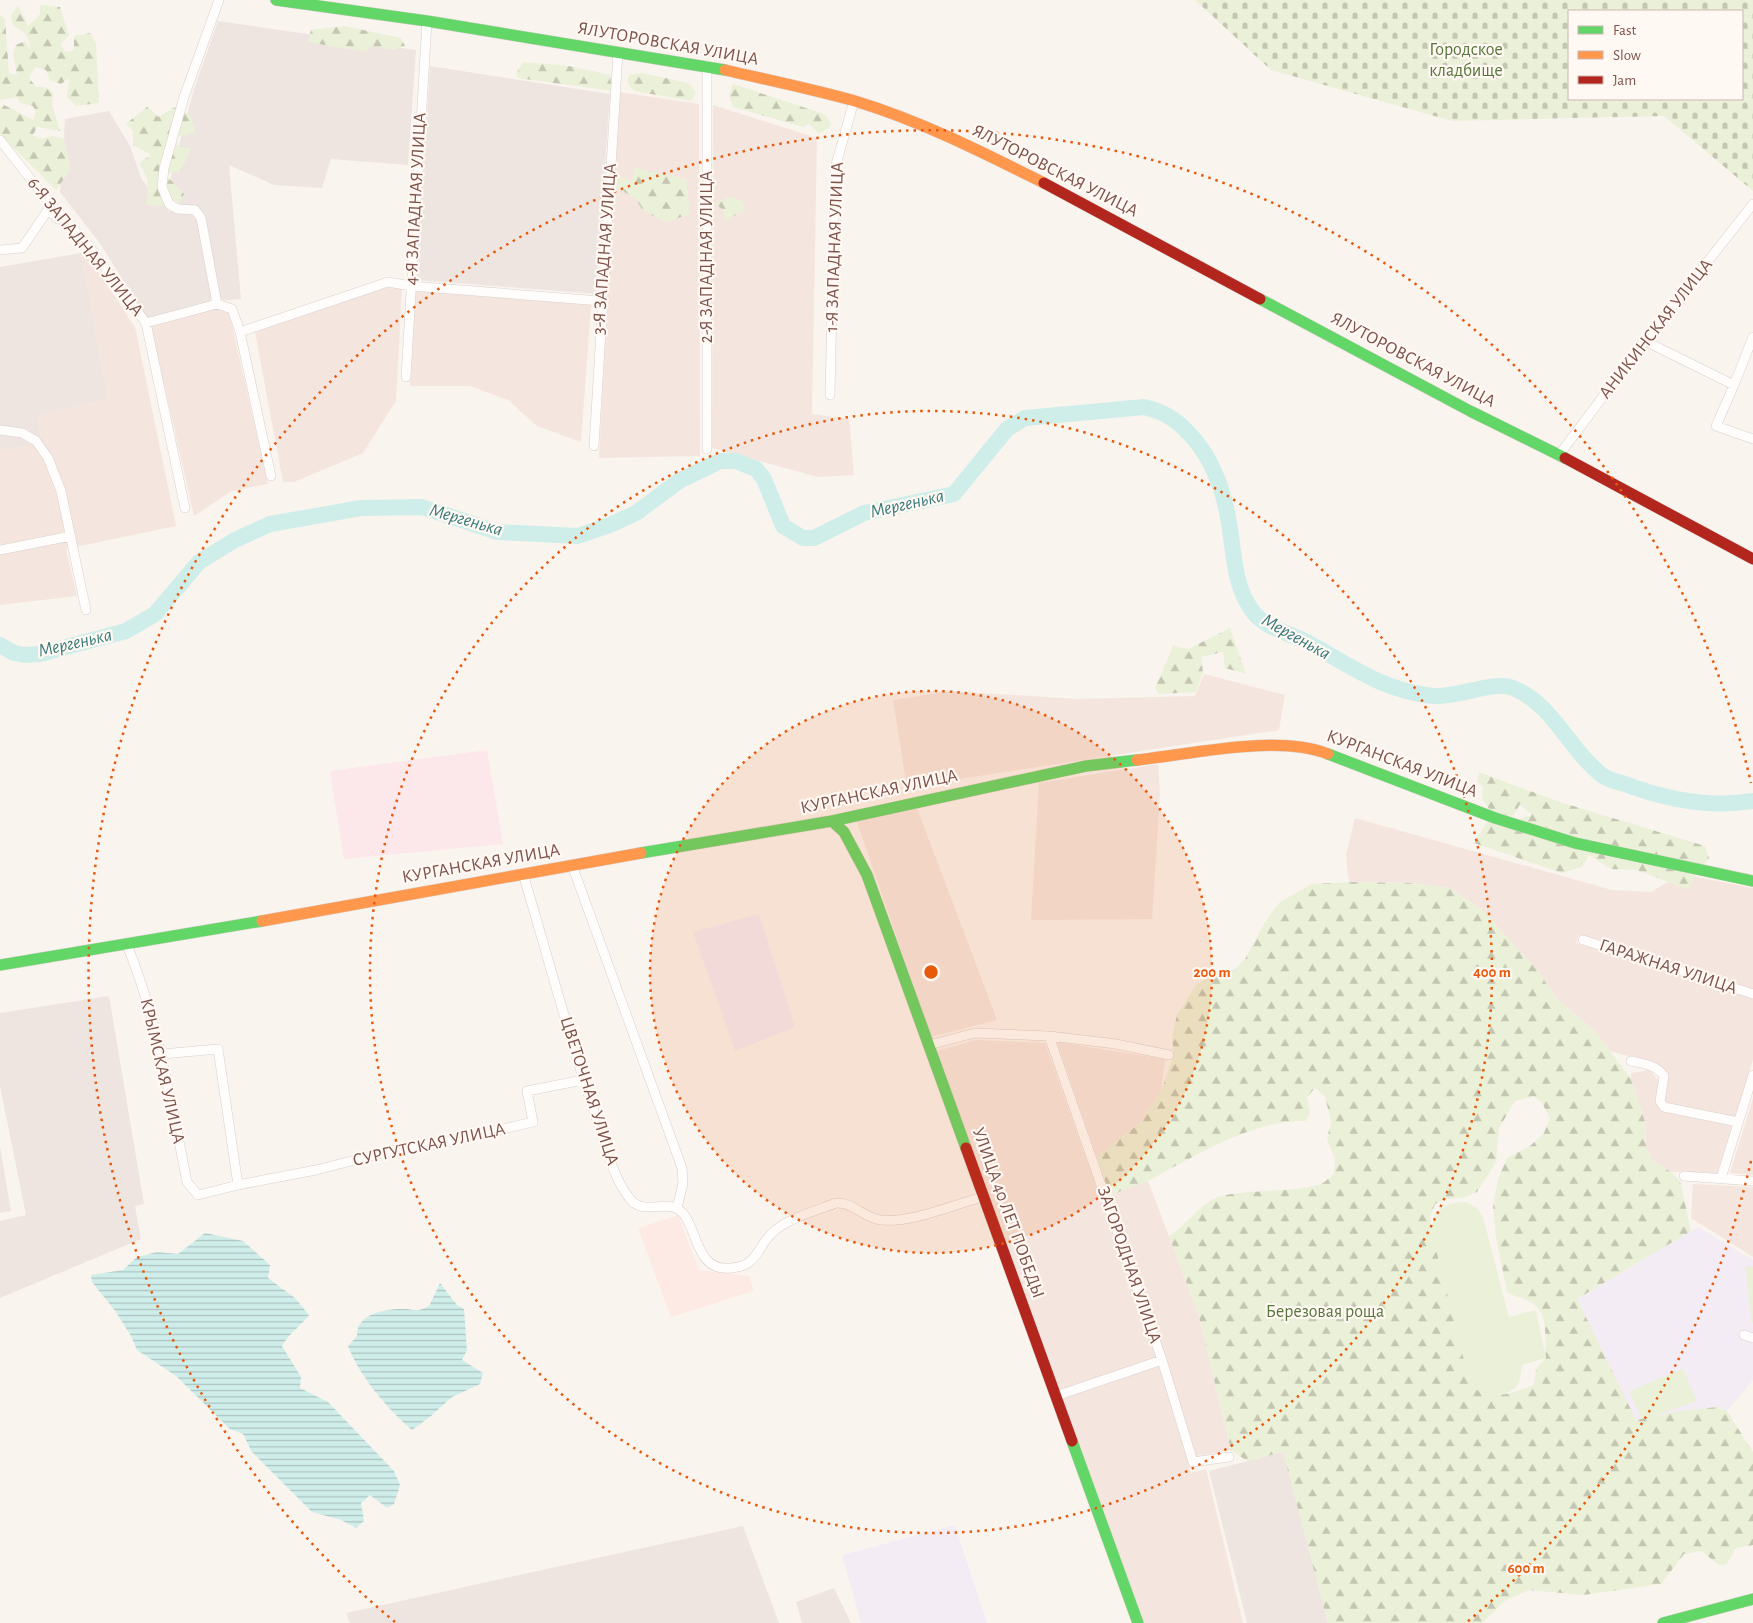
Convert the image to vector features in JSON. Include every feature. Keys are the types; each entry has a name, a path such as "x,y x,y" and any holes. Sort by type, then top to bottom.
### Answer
{"main road":[{"name":"ЯЛУТОРОВСКАЯ УЛИЦА","path":"276,0 427,21 707,66 854,101 944,134 998,160 1753,559"},
{"name":"КУРГАНСКАЯ УЛИЦА","path":"0,965 127,945 572,865 832,821 1086,766 1266,745 1318,750 1495,818 1575,843 1753,881"},
{"name":"УЛИЦА 40 ЛЕТ ПОБЕДЫ","path":"832,821 844,832 867,875 1138,1623"},
{"path":"1663,1623 1682,1621 1753,1599"}],"street":[{"path":"216,304 201,218 195,210 178,209 169,204 162,187 164,168 184,97 219,0"},
{"name":"4-Я ЗАПАДНАЯ УЛИЦА","path":"406,376 427,21"},
{"name":"3-Я ЗАПАДНАЯ УЛИЦА","path":"594,446 618,52"},
{"name":"2-Я ЗАПАДНАЯ УЛИЦА","path":"707,66 707,449"},
{"name":"1-Я ЗАПАДНАЯ УЛИЦА","path":"830,395 835,168 854,101"},
{"name":"6-Я ЗАПАДНАЯ УЛИЦА","path":"0,140 43,195 89,246 146,323 185,508"},
{"name":"АНИКИНСКАЯ УЛИЦА","path":"1559,456 1645,341 1753,204"},
{"path":"0,250 22,248 48,210 89,246"},
{"path":"240,332 388,282 411,286 602,300"},
{"path":"146,323 216,304 232,310 240,332 271,476"},
{"path":"1753,337 1716,426 1753,439"},
{"path":"1645,341 1734,385"},
{"path":"0,430 22,432 36,441 48,458 61,491 86,610"},
{"path":"0,550 71,536"},
{"path":"572,865 682,1168 683,1183 678,1208 686,1216 697,1247 707,1261 718,1267 731,1268 749,1263 756,1258 765,1241 783,1225 836,1203 845,1202 872,1219 903,1220 983,1197"},
{"name":"ЦВЕТОЧНАЯ УЛИЦА","path":"523,874 583,1080 614,1169 631,1201 645,1207 666,1205 678,1208"},
{"name":"ГАРАЖНАЯ УЛИЦА","path":"1583,940 1753,994"},
{"name":"КРЫМСКАЯ УЛИЦА","path":"127,945 138,973 162,1054 187,1182 198,1195 238,1185"},
{"path":"929,1045 975,1033 1049,1036 1116,1044 1169,1055"},
{"name":"ЗАГОРОДНАЯ УЛИЦА","path":"1049,1036 1162,1360 1193,1462 1229,1456"},
{"path":"162,1054 218,1049 238,1185"},
{"path":"1631,1061 1651,1065 1664,1076 1660,1101 1664,1107 1738,1122"},
{"path":"1721,1178 1753,1075"},
{"name":"СУРГУТСКАЯ УЛИЦА","path":"238,1185 316,1170 410,1146 439,1144 533,1122 527,1091 583,1080"},
{"path":"1684,1176 1753,1181"},
{"path":"1056,1396 1162,1360"}],"shaded area":[{"path":"218,21 416,50 408,165 331,159 322,188 274,185 229,165 241,299 218,301 204,217 172,204 171,176 194,89"},
{"path":"430,66 610,94 596,294 417,280"},
{"path":"619,92 699,104 700,456 599,458"},
{"path":"713,105 817,138 812,414 849,419 854,475 818,477 712,448"},
{"path":"109,111 130,146 142,180 169,211 193,212 200,220 213,301 147,318 99,242 60,192 65,119"},
{"path":"81,253 86,253 135,327 176,526 66,549 77,596 0,605 0,450 42,444 37,415 108,399"},
{"path":"81,253 108,399 37,415 42,444 0,450 0,267"},
{"path":"387,287 402,289 396,401 363,453 294,482 283,482 255,332"},
{"path":"415,291 591,305 581,442 537,426 508,400 470,386 410,386"},
{"path":"218,308 229,312 268,484 232,491 194,516 151,326"},
{"path":"1204,674 1285,695 1279,730 907,787 893,700 952,691 1078,699 1195,696"},
{"path":"487,750 503,844 344,859 330,771"},
{"path":"1158,764 1160,794 1152,919 1031,920 1039,783"},
{"path":"915,803 997,1020 931,1037 856,819"},
{"path":"1355,818 1612,890 1651,892 1681,874 1753,888 1753,991 1579,935 1576,943 1753,999 1753,1060 1735,1117 1674,1108 1663,1101 1668,1074 1665,1069 1654,1063 1610,1051 1595,1031 1559,1001 1536,969 1480,908 1449,888 1410,883 1349,882 1346,855"},
{"path":"759,914 795,1027 735,1051 693,932"},
{"path":"109,996 144,1204 135,1206 141,1239 0,1298 0,1221 26,1215 0,1086 0,1013"},
{"path":"976,1040 1045,1043 1156,1357 1060,1391 937,1051"},
{"path":"1057,1042 1165,1059 1161,1091 1142,1121 1097,1157"},
{"path":"1649,1070 1660,1082 1657,1103 1660,1111 1732,1126 1717,1173 1671,1172 1655,1162 1646,1148 1645,1122 1631,1079 1631,1073"},
{"path":"1753,1098 1753,1175 1730,1173"},
{"path":"0,1146 11,1211 0,1213"},
{"path":"1148,1181 1198,1313 1231,1450 1196,1456 1110,1195"},
{"path":"1693,1184 1753,1187 1753,1257 1691,1218"},
{"path":"678,1215 699,1270 749,1276 754,1291 671,1317 638,1228"},
{"path":"1698,1227 1753,1260 1753,1380 1727,1411 1638,1425 1577,1299"},
{"path":"1159,1366 1191,1473 1206,1469 1243,1623 1144,1623 1063,1399"},
{"path":"1283,1452 1328,1623 1247,1623 1209,1471"},
{"path":"955,1525 987,1623 861,1623 842,1555"},
{"path":"743,1526 779,1623 350,1623 346,1613"},
{"path":"834,1588 851,1623 802,1623 796,1602"}],"green space":[{"name":"Городское кладбище","path":"1195,0 1753,0 1753,191 1664,116 1452,121 1271,70"},
{"path":"18,5 28,26 40,14 40,5 60,7 69,35 60,45 66,52 74,50 74,36 90,33 96,43 99,103 76,106 67,97 69,78 61,84 50,80 46,70 35,67 29,78 36,87 45,87 53,92 52,105 60,131 37,127 33,135 39,139 53,136 64,139 71,169 56,190 0,134 0,108 4,105 33,120 36,112 33,106 20,103 17,97 0,100 0,15 5,19 9,73 17,75 13,53 16,45 25,41 30,49 26,35 13,26 11,16"},
{"path":"344,26 401,38 405,46 393,50 372,46 366,52 308,42 311,30"},
{"path":"523,62 569,66 610,75 612,91 518,78 517,72"},
{"path":"642,73 688,83 696,92 691,101 634,91 627,82 629,75"},
{"path":"733,84 824,114 832,125 819,134 809,124 803,127 733,107 729,96"},
{"path":"148,106 158,117 177,106 191,117 195,132 177,137 177,145 191,149 181,171 165,174 184,194 177,207 146,205 148,180 139,163 151,155 133,145 133,131 126,124"},
{"path":"635,168 686,179 690,213 667,223 643,211 636,199 614,186 619,176 632,181"},
{"path":"731,196 742,201 745,210 725,221 724,211 715,203"},
{"path":"1230,628 1246,674 1225,668 1223,652 1201,657 1203,672 1196,692 1159,694 1155,688 1173,646 1188,649"},
{"path":"1479,772 1560,802 1705,846 1709,858 1697,872 1689,890 1637,870 1611,869 1589,855 1582,867 1562,873 1474,843 1489,819 1501,824 1532,815 1520,804 1514,815 1495,818 1482,798 1483,787 1477,781"},
{"name":"Березовая роща","path":"1349,882 1410,883 1449,888 1480,908 1536,969 1559,1001 1595,1031 1631,1079 1645,1122 1646,1148 1655,1162 1671,1172 1680,1181 1691,1231 1577,1299 1636,1420 1680,1411 1717,1407 1727,1411 1753,1452 1753,1545 1736,1548 1727,1564 1719,1565 1701,1551 1684,1554 1661,1584 1583,1595 1529,1590 1505,1601 1482,1623 1328,1623 1283,1452 1247,1461 1231,1450 1198,1313 1169,1236 1176,1232 1207,1203 1221,1196 1244,1192 1306,1187 1320,1184 1334,1174 1335,1159 1327,1139 1331,1122 1325,1096 1315,1088 1307,1097 1310,1113 1306,1121 1286,1122 1246,1132 1206,1150 1150,1180 1110,1195 1097,1157 1142,1121 1161,1091 1174,1055 1172,1037 1177,1015 1196,985 1210,976 1229,975 1245,959 1265,922 1280,902 1312,884","holes":["1534,1096 1542,1103 1550,1118 1544,1133 1530,1146 1507,1158 1498,1179 1493,1205 1496,1237 1507,1292 1529,1301 1540,1311 1545,1325 1546,1358 1536,1369 1534,1385 1505,1394 1490,1395 1477,1390 1468,1376 1431,1230 1430,1217 1435,1204 1446,1199 1463,1198 1477,1192 1496,1162 1499,1128 1515,1101"]},
{"path":"1465,1202 1477,1208 1483,1217 1509,1317 1536,1310 1546,1358 1522,1365 1517,1386 1507,1393 1491,1395 1481,1393 1474,1387 1468,1376 1431,1230 1435,1216 1442,1208 1446,1205"},
{"path":"1753,1266 1753,1323 1752,1323 1745,1267"},
{"path":"1683,1369 1697,1401 1642,1420 1629,1391"}],"water":[{"path":"205,1233 243,1241 270,1265 268,1278 295,1298 309,1315 282,1346 301,1377 300,1388 328,1402 394,1471 400,1485 394,1504 387,1508 370,1495 361,1503 364,1521 356,1528 341,1520 312,1512 252,1452 243,1434 230,1429 176,1376 137,1350 131,1336 116,1312 92,1282 91,1275 123,1270 137,1257 157,1252 178,1254"},
{"path":"440,1283 457,1305 464,1309 467,1350 462,1360 483,1373 480,1384 452,1397 412,1430 375,1391 359,1368 348,1346 357,1336 358,1328 367,1317 382,1311 398,1309 421,1310 429,1306"}],"waterway":[{"name":"Мергенька","path":"0,645 14,653 24,655 40,654 126,631 155,614 199,562 235,540 270,524 361,508 422,507 497,532 578,536 610,525 636,513 679,481 720,461 736,461 756,469 764,479 783,526 803,538 814,538 864,513 954,494 1007,429 1025,418 1144,407 1166,415 1178,423 1194,439 1209,461 1224,498 1235,567 1243,595 1254,613 1265,623 1307,642 1367,676 1414,693 1443,696 1496,686 1513,688 1525,694 1545,710 1585,759 1600,774 1611,780 1688,801 1720,804 1753,801"}],"traffic: fast":[{"path":"276,0 427,21 725,70"},
{"path":"1260,299 1470,411 1565,458"},
{"path":"1328,754 1495,818 1575,843 1753,881"},
{"path":"641,853 832,821 1086,766 1137,760"},
{"path":"832,821 844,832 867,875 966,1148"},
{"path":"0,965 262,921"},
{"path":"1072,1441 1138,1623"},
{"path":"1663,1623 1753,1599"}],"traffic: slow":[{"path":"725,70 823,92 880,109 951,138 1044,183"},
{"path":"1137,760 1234,747 1260,746 1307,748 1328,754"},
{"path":"262,921 641,853"}],"traffic: jam":[{"path":"1044,183 1260,299"},
{"path":"1565,458 1753,559"},
{"path":"966,1148 1072,1441"}]}
